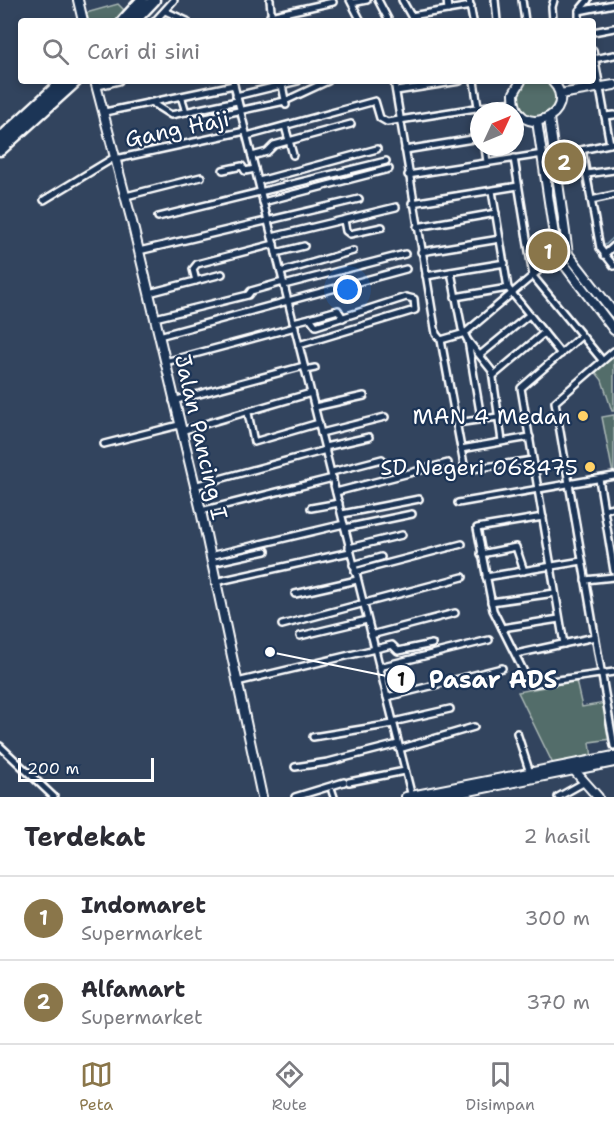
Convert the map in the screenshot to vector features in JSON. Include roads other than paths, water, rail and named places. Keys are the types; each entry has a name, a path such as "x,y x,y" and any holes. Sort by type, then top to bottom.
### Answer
{"highway":[{"path":"126,18 142,0"},
{"path":"137,18 154,0"},
{"path":"0,139 60,84"},
{"path":"0,150 73,84"}],"main road":[{"path":"78,0 82,18"},
{"name":"Jalan Pancing I","path":"97,84 201,511 261,797"},
{"path":"514,102 514,93 519,84"},
{"path":"524,117 537,122 549,118 560,103 560,94 554,84"},
{"path":"560,94 614,85"},
{"path":"549,118 568,254 614,314"},
{"path":"537,122 557,255 614,330"},
{"path":"410,797 530,773 577,773 614,756"},
{"path":"442,797 480,793 577,773 614,762"},
{"path":"577,773 598,797"}],"street":[{"path":"157,18 174,0"},
{"path":"270,0 271,18"},
{"path":"359,18 351,2 367,0"},
{"path":"378,0 387,18"},
{"path":"402,0 411,16 448,10 470,3 472,18"},
{"path":"447,0 448,10"},
{"path":"495,0 497,18"},
{"path":"522,0 525,18"},
{"path":"554,0 552,7 554,18"},
{"path":"579,18 579,11 588,0"},
{"path":"275,18 333,3"},
{"path":"579,11 612,3"},
{"path":"165,11 180,18"},
{"path":"427,13 428,18"},
{"path":"596,31 614,28"},
{"path":"596,59 614,55"},
{"path":"553,156 612,144 596,68"},
{"path":"105,112 229,84"},
{"path":"233,84 332,472 410,797"},
{"path":"152,103 168,115 236,99 286,84"},
{"path":"196,120 286,103 322,84"},
{"path":"395,84 412,203 436,334 441,340 465,470 468,472 533,460"},
{"path":"396,91 441,84"},
{"path":"474,84 477,102"},
{"path":"282,85 286,103"},
{"path":"181,96 186,112"},
{"name":"Gang Haji","path":"44,200 116,158 285,126 375,101 381,120 387,122 400,120"},
{"path":"400,120 470,111"},
{"path":"605,117 614,115"},
{"path":"252,156 289,141 351,124"},
{"path":"285,126 293,155"},
{"path":"405,150 470,139"},
{"path":"258,181 377,149"},
{"path":"582,150 604,255 614,266"},
{"path":"408,175 543,153"},
{"path":"486,156 487,162"},
{"path":"514,158 533,276 602,360"},
{"path":"158,217 262,194 386,161"},
{"path":"223,170 242,166 245,171 255,169"},
{"path":"263,202 389,169"},
{"path":"587,174 614,170"},
{"path":"126,196 201,177"},
{"path":"412,203 518,186"},
{"path":"492,191 510,291 561,354"},
{"path":"591,200 614,195"},
{"path":"139,250 268,221 290,213 359,199"},
{"path":"272,237 396,207"},
{"path":"417,227 496,213"},
{"path":"344,220 350,234 382,227"},
{"path":"421,252 500,239"},
{"path":"196,281 193,269 197,264 274,244"},
{"path":"276,253 304,246"},
{"path":"604,255 614,246"},
{"path":"281,272 353,251"},
{"path":"155,318 248,295 251,291 405,254"},
{"path":"441,340 465,333 510,291 533,276 557,255 568,254"},
{"path":"426,276 505,263"},
{"path":"159,336 406,269"},
{"path":"451,272 462,328 468,341 481,418"},
{"path":"149,294 222,274"},
{"path":"455,297 510,291"},
{"path":"299,345 416,310 411,296 316,326 310,318"},
{"path":"165,362 338,310 343,318"},
{"path":"480,356 529,315"},
{"path":"493,376 544,333"},
{"path":"564,644 521,388 581,336"},
{"path":"468,341 491,369 502,441"},
{"path":"614,351 555,402 601,675 611,711 614,747"},
{"path":"173,401 304,368 315,368"},
{"path":"104,444 248,413 311,393"},
{"path":"315,407 364,396"},
{"path":"248,413 254,442 319,423"},
{"path":"321,433 385,417"},
{"path":"457,423 498,417"},
{"path":"194,486 369,436"},
{"path":"461,448 530,437"},
{"path":"332,472 382,459"},
{"path":"336,492 448,463"},
{"path":"458,503 614,476"},
{"path":"201,511 333,478"},
{"path":"599,479 614,571"},
{"path":"342,514 420,499"},
{"path":"311,508 339,503"},
{"path":"604,509 614,507"},
{"path":"211,559 345,526 412,514"},
{"path":"543,517 478,526 476,530 491,602 502,628 530,684 614,672"},
{"path":"215,582 350,550 402,535"},
{"path":"355,572 462,544"},
{"path":"481,554 516,547 524,571"},
{"path":"211,559 266,551"},
{"path":"353,565 381,557"},
{"path":"486,577 582,561"},
{"path":"585,580 614,576"},
{"path":"282,625 463,577"},
{"path":"295,594 357,580"},
{"path":"491,602 555,592"},
{"path":"371,635 455,613"},
{"path":"502,628 559,618"},
{"path":"300,636 367,620"},
{"path":"516,654 595,637"},
{"path":"379,667 489,640"},
{"path":"237,682 392,645 396,651 432,644"},
{"path":"387,697 502,668"},
{"path":"313,737 393,723 450,709"},
{"path":"294,767 328,762 474,728"},
{"path":"517,733 530,773"},
{"path":"0,746 54,797"},
{"path":"295,797 347,782 405,771"},
{"path":"558,797 577,773"}],"waterway":[{"path":"603,247 614,237"},
{"path":"582,774 614,767"},
{"path":"520,785 574,775"}],"place":[{"name":"Alfamart","path":"564,162"},
{"name":"Indomaret","path":"548,251"},
{"name":"MAN 4 Medan","path":"583,416"},
{"name":"SD Negeri 068475","path":"590,467"},
{"name":"Pasar ADS","path":"270,652"}]}
